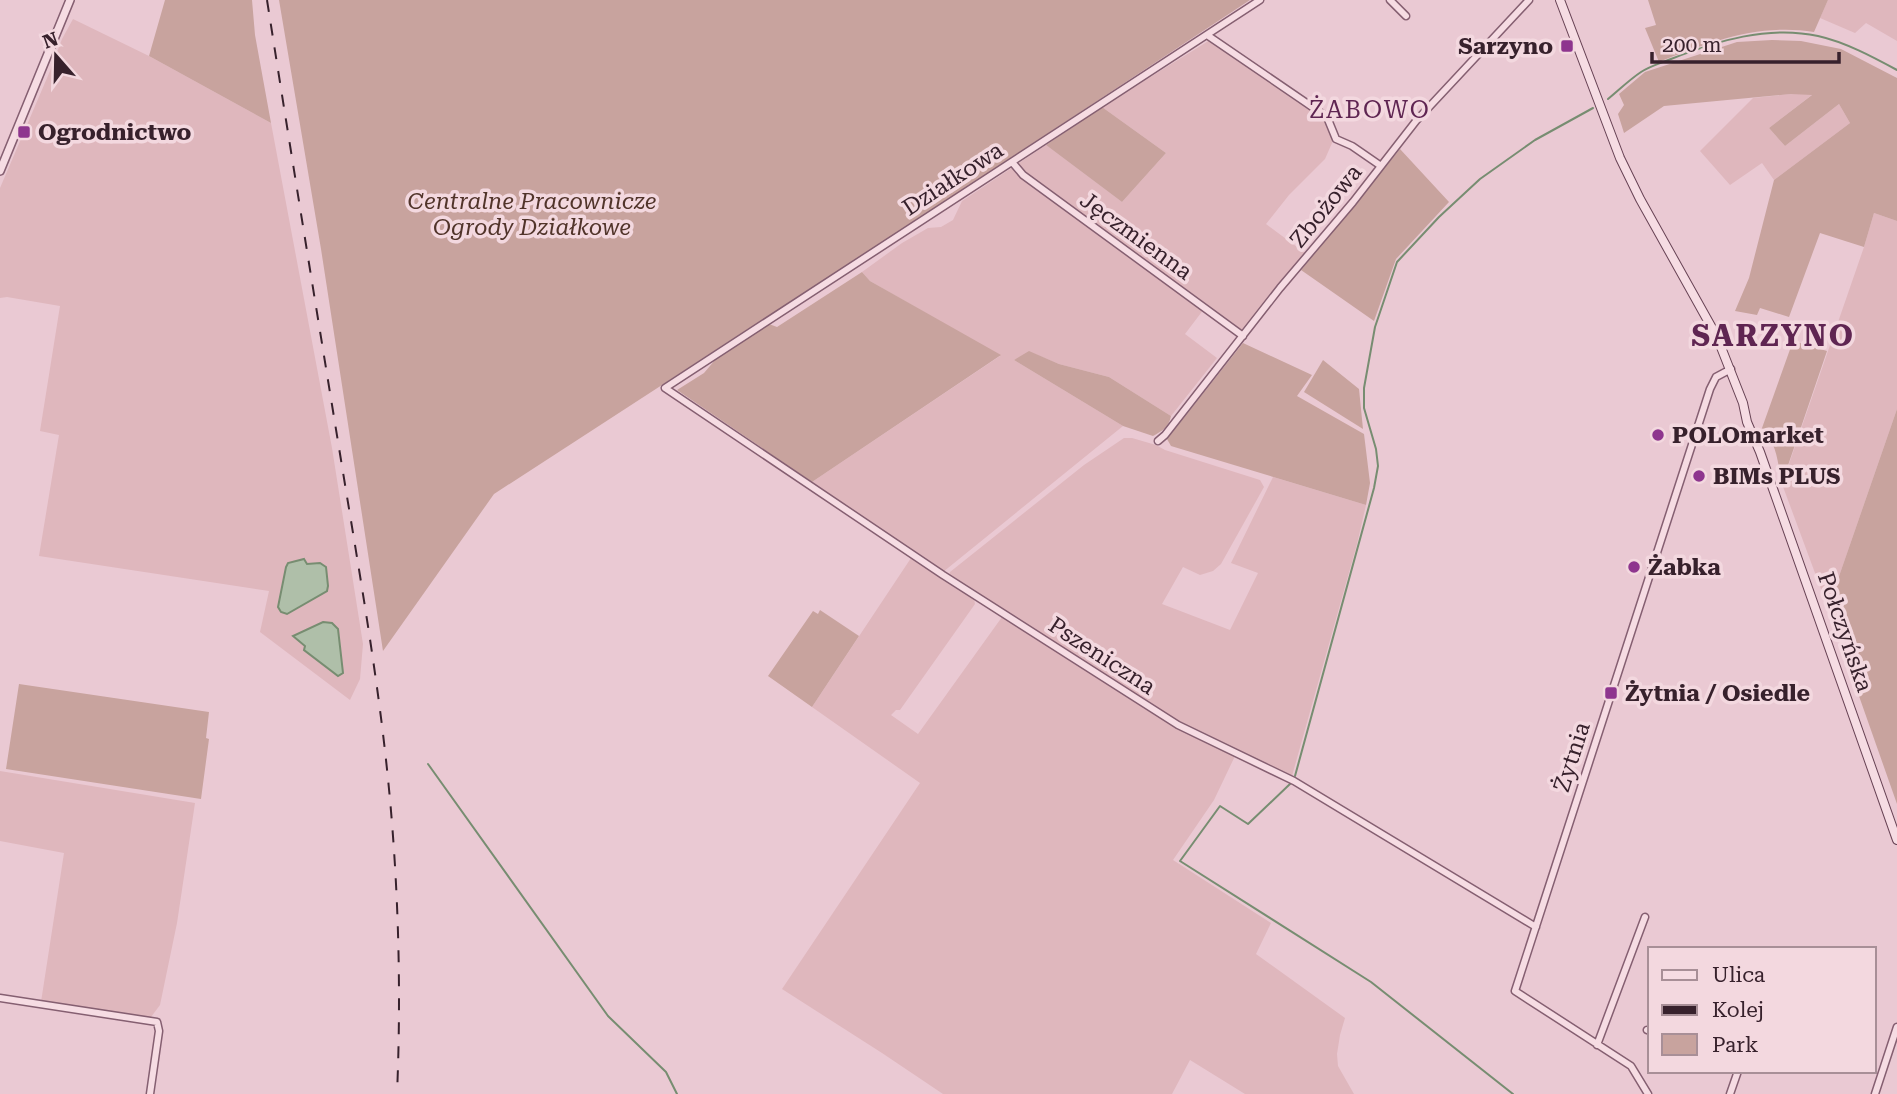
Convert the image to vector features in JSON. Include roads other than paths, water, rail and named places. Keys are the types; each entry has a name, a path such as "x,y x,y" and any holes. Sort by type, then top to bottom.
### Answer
{"main road":[{"name":"Połczyńska","path":"1560,0 1598,104 1630,180 1706,317 1731,369 1747,421 1897,840"}],"street":[{"path":"0,171 70,0"},
{"name":"Działkowa","path":"665,388 1260,0"},
{"path":"1390,0 1406,16"},
{"name":"Zbożowa","path":"1158,441 1436,98 1529,0"},
{"path":"1207,35 1327,117 1336,139 1352,146 1381,166"},
{"name":"Jęczmienna","path":"1012,162 1023,175 1243,336"},
{"name":"Żytnia","path":"1648,1094 1631,1066 1515,991 1710,388 1716,377 1731,369"},
{"name":"Pszeniczna","path":"665,388 943,575 1178,725 1294,781 1536,927"},
{"path":"1597,1045 1645,917"},
{"path":"0,998 157,1022 159,1031 150,1094"},
{"path":"1875,1094 1897,1027"},
{"path":"1730,1094 1737,1073"}],"waterway":[{"path":"1608,99 1652,66 1706,46 1780,32 1828,39 1859,50 1897,70"},
{"path":"1295,776 1374,488 1378,466 1364,408 1364,388 1375,327 1397,262 1439,217 1480,179 1535,140 1593,108"},
{"path":"428,764 608,1016 666,1072 677,1094"},
{"path":"1291,783 1248,824 1220,806 1180,861 1371,982 1513,1094"}],"railway":[{"path":"267,0 382,723 394,846 397,917 397,1094"}],"place":[{"name":"Sarzyno","path":"1567,46"},
{"name":"Ogrodnictwo","path":"24,132"},
{"name":"POLOmarket","path":"1658,435"},
{"name":"BIMs PLUS","path":"1699,476"},
{"name":"Żabka","path":"1634,567"},
{"name":"Żytnia / Osiedle","path":"1611,693"}],"district":[{"name":"ŻABOWO","path":"1370,110"},
{"name":"SARZYNO","path":"1773,335"}],"park label":[{"name":"Centralne Pracownicze Ogrody Działkowe","path":"532,214"}]}
